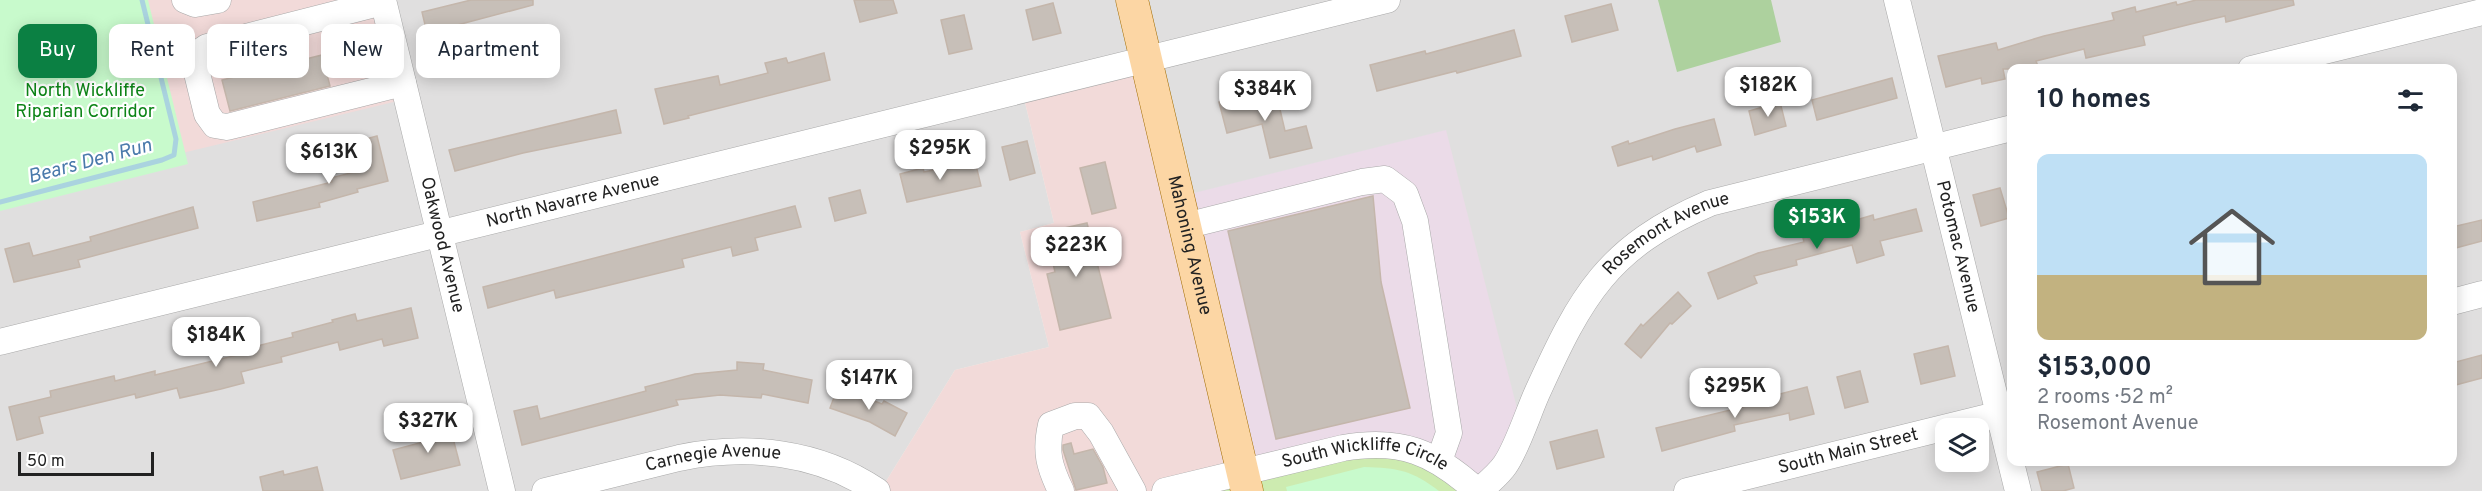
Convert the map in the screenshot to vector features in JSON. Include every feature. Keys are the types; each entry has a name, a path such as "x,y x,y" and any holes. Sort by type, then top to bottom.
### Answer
{"main road":[{"name":"Mahoning Avenue","path":"1132,0 1245,482"}],"street":[{"path":"185,0 195,4 218,0"},
{"name":"North Navarre Avenue","path":"0,342 1387,0"},
{"name":"Potomac Avenue","path":"1897,0 2005,412"},
{"path":"383,1 207,47 198,53 194,61 207,114 215,125 227,127 403,83"},
{"name":"Oakwood Avenue","path":"383,1 502,491"},
{"path":"2271,64 2482,12"},
{"name":"Rosemont Avenue","path":"1478,491 1505,465 1565,330 1580,306 1619,257 1646,236 1677,217 1710,203 2007,129"},
{"path":"1185,226 1362,182 1385,179 1405,194 1415,221 1449,433 1439,462"},
{"path":"2457,301 2482,294"},
{"name":"South Main Street","path":"1687,491 2005,412"},
{"path":"1061,491 1048,455 1047,444 1051,425 1075,416 1089,416 1133,491"},
{"name":"South Wickliffe Circle","path":"1165,491 1245,482 1365,444 1387,444 1412,448 1439,462 1478,491"},
{"name":"Carnegie Avenue","path":"545,491 701,453 741,450 768,452 809,460 833,468 877,491"},
{"name":"Potomac Avenue","path":"2014,466 2018,491"}],"shaded area":[{"path":"142,0 383,0 389,24 321,24 321,78 401,78 406,99 174,155 158,78 195,78 195,24 147,24"},
{"path":"383,0 2482,0 2482,491 1479,491 1178,197 1022,90 1054,223 1020,232 1049,347 955,370 880,491 0,491 0,203 236,78 309,78 309,39 321,33 321,78 404,78 404,24 338,24"},
{"path":"1146,59 1243,473 1165,491 880,491 955,370 1049,347 1020,232 1054,223 1022,90"},
{"path":"1446,130 1522,428 1479,491 1243,473 1178,197"}],"green space":[{"name":"North Wickliffe Riparian Corridor","path":"0,0 148,0 154,24 109,24 109,78 167,78 188,164 0,211"},
{"path":"1658,0 1771,0 1781,42 1677,72"},
{"path":"1387,444 1477,491 1165,491"},
{"path":"1364,467 1386,468 1412,474 1439,491 1287,491 1286,487"}],"building":[{"path":"471,0 533,0 533,5 461,24 425,24 422,12"},
{"path":"854,0 893,0 897,13 860,22"},
{"path":"2196,0 2293,0 2294,5 2226,22 2225,16 2143,36 2145,45 2086,58 2084,49 2036,61 2037,64 2007,64 2007,69 2003,69 2005,79 1982,84 1981,78 1946,87 1938,56 1996,43 1998,50 2044,36 2114,20 2112,13 2135,7 2136,12 2176,2 2177,5"},
{"path":"1053,3 1061,33 1033,40 1026,10"},
{"path":"1611,4 1618,30 1572,42 1565,16"},
{"path":"964,15 972,49 949,54 941,20"},
{"path":"1514,30 1521,56 1377,91 1370,65 1425,51 1426,54"},
{"path":"824,53 830,80 664,124 655,89 718,76 720,85 768,73 765,63 786,58 788,63"},
{"path":"321,55 321,78 328,78 330,86 230,111 222,80 230,78 309,78 309,58"},
{"path":"1892,78 1897,98 1817,120 1812,100"},
{"path":"1275,88 1285,131 1306,126 1312,148 1270,158 1262,124 1227,133 1219,102"},
{"path":"1780,102 1786,126 1755,135 1749,111"},
{"path":"616,110 621,133 523,153 455,171 449,150"},
{"path":"1714,119 1721,145 1697,152 1695,146 1653,160 1652,156 1618,166 1612,147"},
{"path":"377,136 388,181 319,203 320,207 257,221 253,202 332,182 331,178 362,170 355,142"},
{"path":"1027,141 1035,173 1010,180 1002,147"},
{"path":"975,161 981,186 907,202 900,174 923,168 924,172"},
{"path":"1105,162 1116,208 1092,214 1080,168"},
{"path":"2000,188 2007,219 1981,226 1973,195"},
{"path":"860,190 866,213 835,221 829,198"},
{"path":"1373,196 1381,282 1410,408 1276,439 1228,231"},
{"path":"795,206 801,227 755,238 758,250 733,256 731,247 682,259 684,267 556,298 554,290 488,308 483,287"},
{"path":"193,207 198,228 78,260 80,267 14,282 5,249 29,243 33,256 91,241 90,237"},
{"path":"1916,209 1922,231 1880,241 1884,255 1857,263 1852,245 1796,260 1797,265 1754,276 1757,283 1718,299 1708,273 1758,253 1804,242 1803,238 1847,226 1846,223 1873,215 1874,220"},
{"path":"2482,220 2482,241 2457,248 2457,226"},
{"path":"1087,223 1111,318 1060,330 1047,274 1055,272 1046,232"},
{"path":"1678,292 1691,306 1672,324 1670,323 1641,358 1625,344 1641,324 1643,326"},
{"path":"411,308 418,338 384,346 382,339 340,350 338,342 281,357 282,362 241,372 244,383 221,389 180,398 177,388 136,398 135,394 39,417 43,433 17,440 9,407 51,397 50,391 114,376 115,381 155,371 155,375 254,351 253,347 293,337 292,333 333,322 332,320 355,314 357,321"},
{"path":"1948,346 1955,376 1921,384 1914,354"},
{"path":"2482,355 2482,378 2457,385 2457,362"},
{"path":"737,362 764,364 763,370 812,380 808,403 762,394 761,398 720,395 676,400 678,405 522,445 514,411 537,406 540,419 646,391 645,387 695,374 737,370"},
{"path":"1860,371 1868,402 1845,408 1837,377"},
{"path":"838,387 882,404 884,401 907,413 895,436 870,422 830,408"},
{"path":"1807,387 1814,414 1790,420 1789,413 1734,425 1735,431 1662,451 1656,428 1743,407 1742,404"},
{"path":"449,423 460,465 401,479 393,450 427,441 424,430"},
{"path":"1597,430 1604,457 1557,469 1550,442"},
{"path":"1071,443 1074,454 1093,449 1103,467 1107,483 1076,490 1063,450 1063,445"},
{"path":"2068,466 2074,488 2063,491 2042,491 2037,472"},
{"path":"317,467 323,491 263,491 260,477 283,471 284,475"}],"waterway":[{"name":"Bears Den Run","path":"0,202 174,155 176,139 142,0"}]}
